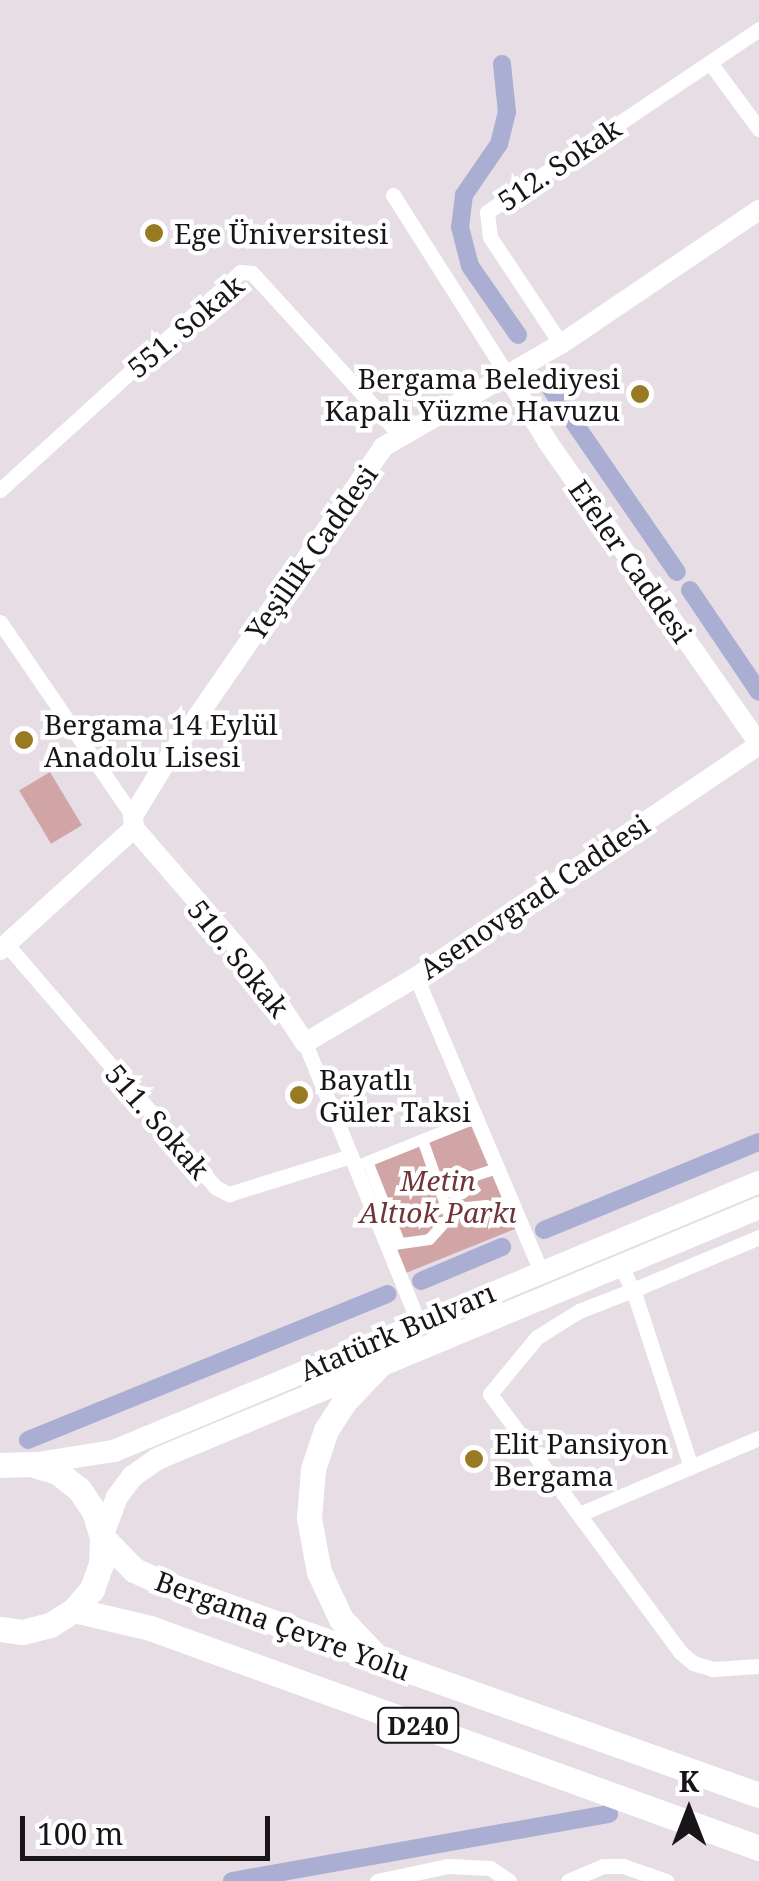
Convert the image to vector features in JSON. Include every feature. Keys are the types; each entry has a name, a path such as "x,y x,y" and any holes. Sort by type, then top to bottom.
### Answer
{"highway":[{"path":"380,1364 344,1402 326,1430 313,1469 309,1518 319,1572 342,1618 380,1661"},
{"name":"Atatürk Bulvarı","path":"2,1463 32,1464 57,1472 79,1488 94,1511 102,1537 96,1576 74,1610"},
{"name":"Bergama Çevre Yolu","path":"102,1537 134,1570 759,1795"},
{"path":"0,1629 22,1632 50,1625 74,1610"},
{"name":"Bergama Çevre Yolu","path":"74,1610 150,1628 759,1848"}],"main road":[{"name":"Yeşillik Caddesi","path":"4,948 134,822 350,492 383,448 561,344 759,210"},
{"name":"Efeler Caddesi","path":"508,376 526,410 759,744"},
{"name":"Asenovgrad Caddesi","path":"306,1043 416,978 759,744"},
{"name":"510. Sokak","path":"134,822 255,968 306,1043"},
{"name":"Atatürk Bulvarı","path":"32,1464 77,1460 114,1451 759,1182"},
{"name":"Atatürk Bulvarı","path":"102,1537 118,1497 143,1467 380,1364 759,1208"}],"street":[{"name":"512. Sokak","path":"561,344 490,237 487,212 759,29"},
{"path":"711,64 759,129"},
{"path":"393,195 508,376"},
{"name":"551. Sokak","path":"0,490 240,272 252,272 400,436"},
{"name":"510. Sokak","path":"0,622 134,822"},
{"name":"511. Sokak","path":"4,948 216,1187 229,1194 358,1161"},
{"path":"416,978 541,1272"},
{"name":"510. Sokak","path":"306,1043 393,1243 418,1321"},
{"path":"358,1161 477,1118"},
{"path":"422,1140 450,1216"},
{"path":"439,1190 454,1173 466,1178 497,1168"},
{"path":"466,1178 462,1193 466,1206"},
{"path":"412,1189 462,1193"},
{"path":"393,1243 429,1238 466,1206 486,1206 516,1215"},
{"path":"759,1237 578,1311 537,1337 490,1394 693,1663 736,1670 759,1666"},
{"path":"620,1265 633,1290 691,1467"},
{"path":"582,1513 759,1438"},
{"path":"376,1881 448,1866 490,1868 509,1881"},
{"path":"568,1881 603,1866 624,1866 666,1881"}],"green space":[{"path":"50,772 82,825 51,844 19,791"},
{"name":"Metin Altıok Parkı","path":"477,1117 521,1226 400,1275 356,1166"}],"waterway":[{"path":"502,64 507,112 499,144 464,195 460,227 470,266 518,335"},
{"path":"551,389 677,572"},
{"path":"690,590 759,692"},
{"path":"544,1230 759,1142"},
{"path":"421,1281 502,1247"},
{"path":"28,1440 387,1294"},
{"path":"232,1881 609,1814"}],"place":[{"name":"Ege Üniversitesi","path":"154,233"},
{"name":"Bergama Belediyesi Kapalı Yüzme Havuzu","path":"640,394"},
{"name":"Bergama 14 Eylül Anadolu Lisesi","path":"24,740"},
{"name":"Bayatlı Güler Taksi","path":"299,1095"},
{"name":"Elit Pansiyon Bergama","path":"474,1459"}]}
